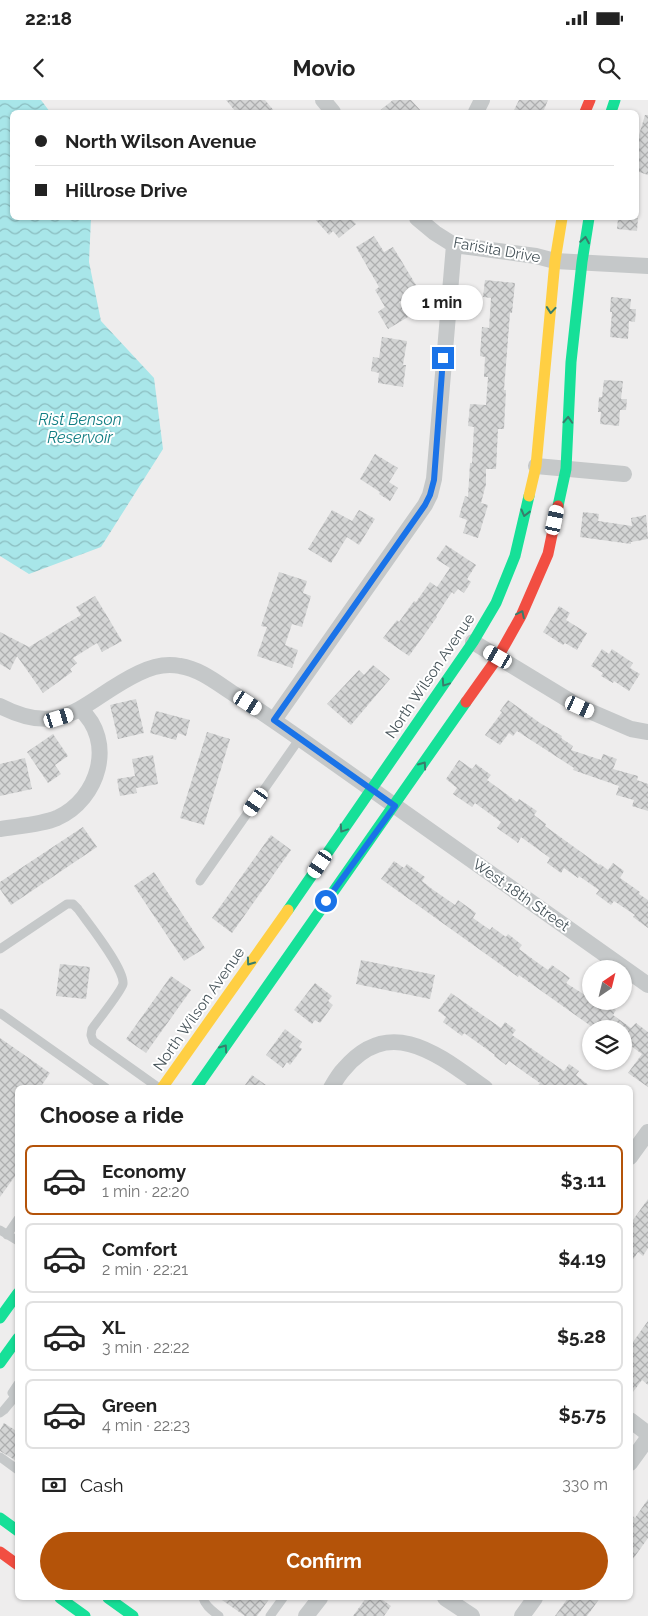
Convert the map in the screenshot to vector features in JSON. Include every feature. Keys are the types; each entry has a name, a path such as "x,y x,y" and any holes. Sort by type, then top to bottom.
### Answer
{"main road":[{"name":"North Wilson Avenue","path":"162,1085 304,887 473,642 496,603 515,556 536,466 555,261 562,220"},
{"path":"198,1085 498,657 521,616 548,554 566,469 571,362 589,220"},
{"path":"0,1318 15,1297"},
{"path":"0,1363 15,1342"},
{"path":"0,1518 15,1529"},
{"path":"0,1552 15,1563"},
{"path":"63,1600 85,1616"},
{"path":"111,1600 133,1616"}],"street":[{"name":"Farisita Drive","path":"419,220 454,245 536,256 555,261 582,262"},
{"path":"274,720 425,505 430,495 434,480 454,245"},
{"path":"582,262 648,266"},
{"path":"536,466 624,474"},
{"path":"473,642 580,707 631,729 648,732"},
{"path":"0,706 22,716 44,720 66,716 126,679 145,670 161,666 179,666 198,671 274,720 371,789"},
{"path":"0,829 58,818 76,805 91,789 99,765 100,749 89,717 80,709"},
{"name":"West 18th Street","path":"371,789 648,985"},
{"path":"333,1085 344,1068 355,1058 373,1046 395,1042 419,1046 434,1053 481,1085"},
{"path":"633,1153 648,1132"},
{"path":"633,1422 648,1434"},
{"path":"633,1460 648,1438"},
{"path":"306,1616 318,1600"},
{"path":"448,1600 472,1616"},
{"path":"522,1616 534,1600"}],"lane":[{"path":"200,881 300,738"},
{"path":"0,949 66,904 73,904 122,974 123,985 92,1029 93,1041 156,1085"},
{"path":"0,1013 102,1085"},
{"path":"15,1222 3,1232 15,1239"},
{"path":"0,1413 15,1400"},
{"path":"0,1457 15,1468"},
{"path":"204,1600 219,1616"},
{"path":"270,1616 282,1600"}],"water":[{"name":"Rist Benson Reservoir","path":"0,100 41,100 48,110 10,110 10,220 91,220 89,262 101,321 154,378 163,449 101,547 29,574 0,556"}],"building":[{"path":"226,100 265,100 273,110 234,110"},
{"path":"393,100 411,100 420,110 380,110"},
{"path":"519,100 548,100 544,110 514,110"},
{"path":"645,115 648,115 648,175 639,172 639,135"},
{"path":"316,220 352,220 356,224 339,238 333,231 329,235"},
{"path":"618,220 638,220 637,231 617,229"},
{"path":"374,236 384,252 393,247 419,290 399,302 408,317 388,329 378,312 385,307 375,290 379,287 356,247"},
{"path":"485,280 515,283 512,313 510,313 504,390 506,390 504,429 498,429 496,469 486,469 486,484 481,503 488,505 478,538 463,533 467,520 459,517 465,496 468,497 470,463 472,463 474,427 468,426 470,404 486,405 488,377 484,377 485,357 480,356 482,327 489,328 491,298 483,297"},
{"path":"611,297 631,299 630,309 636,309 635,322 629,321 628,339 610,337"},
{"path":"382,337 407,341 403,365 406,365 403,387 378,383 379,373 371,371 373,357 379,358"},
{"path":"604,380 623,381 621,399 627,399 626,410 620,410 619,426 600,424 601,412 598,412 599,397 602,397"},
{"path":"375,454 398,468 389,482 398,488 390,501 360,479"},
{"path":"332,510 352,521 359,510 375,519 359,545 347,537 331,563 308,549"},
{"path":"583,512 599,514 598,521 632,526 631,518 646,515 648,539 631,542 631,544 580,537"},
{"path":"446,545 476,565 467,579 471,582 464,593 458,589 454,594 452,592 409,656 383,638 397,620 399,622 414,601 416,602 430,582 437,587 450,568 436,559"},
{"path":"279,572 307,581 303,593 311,596 302,627 292,624 285,645 298,650 292,668 257,656 267,627 261,626"},
{"path":"95,596 122,641 102,652 97,643 73,658 77,663 70,669 72,672 43,693 17,656 10,670 0,664 0,632 29,647 81,615 76,607"},
{"path":"559,606 570,613 566,620 587,633 577,650 565,643 563,645 543,632"},
{"path":"602,649 609,654 612,649 633,663 630,668 640,674 629,691 614,681 613,683 601,676 603,673 591,666"},
{"path":"373,665 390,679 351,725 327,704 359,670 364,675"},
{"path":"136,699 144,733 118,739 110,705"},
{"path":"508,700 562,736 561,738 573,746 571,750 601,760 603,754 617,759 613,769 638,776 637,780 648,784 648,811 632,806 634,800 616,795 619,786 573,770 574,768 517,731 513,736 509,733 500,745 485,735 502,712 500,711"},
{"path":"156,711 190,720 186,736 178,733 176,740 150,733"},
{"path":"207,732 230,739 204,825 180,818"},
{"path":"53,734 68,756 55,765 61,774 48,783 27,752"},
{"path":"153,755 158,784 136,788 137,793 120,796 117,779 135,776 132,759"},
{"path":"25,758 32,789 0,796 0,764"},
{"path":"459,760 472,769 476,764 491,775 487,780 517,802 519,799 537,811 534,815 546,824 545,826 599,865 608,870 613,863 624,871 620,878 648,900 648,928 633,917 635,915 614,901 611,905 596,894 599,890 579,876 578,878 564,868 561,873 547,863 550,858 521,837 518,843 497,828 501,822 475,803 472,807 453,794 457,788 446,779"},
{"path":"83,827 97,847 11,905 0,889 0,882"},
{"path":"271,835 291,850 232,933 212,918"},
{"path":"394,861 404,868 407,864 425,877 422,881 432,889 455,905 458,900 476,913 473,918 490,930 492,927 506,937 508,934 522,945 519,949 548,970 552,965 570,978 566,983 582,993 582,1010 616,1010 613,1015 620,1020 582,1020 519,975 518,977 381,879"},
{"path":"154,872 205,948 184,961 134,886"},
{"path":"361,960 435,975 430,999 356,984"},
{"path":"60,964 90,967 86,999 56,996"},
{"path":"171,976 191,990 146,1053 126,1039"},
{"path":"315,983 332,996 328,1001 333,1005 320,1023 315,1020 312,1024 294,1010"},
{"path":"451,993 501,1028 505,1022 516,1030 512,1035 564,1071 569,1064 579,1071 576,1075 588,1085 538,1085 540,1083 509,1061 506,1065 464,1033 462,1036 443,1022 446,1017 438,1011"},
{"path":"636,1023 648,1032 648,1087 628,1073 642,1054 632,1047 632,1027"},
{"path":"285,1029 302,1042 299,1047 302,1049 290,1065 287,1062 283,1068 266,1055"},
{"path":"0,1038 50,1073 42,1085 15,1085 15,1176 0,1197"},
{"path":"252,1075 266,1085 245,1085"},
{"path":"648,1199 648,1248 643,1256 638,1252 633,1260 633,1220"},
{"path":"648,1321 648,1385 642,1380 633,1392 633,1342"},
{"path":"4,1423 15,1430 15,1460 0,1451 0,1430"},
{"path":"648,1499 648,1538 633,1559 633,1516 635,1518"},
{"path":"222,1600 269,1600 257,1616 245,1616"},
{"path":"365,1600 383,1600 391,1606 384,1616 353,1616"},
{"path":"567,1600 599,1600 587,1616 555,1616"}],"traffic: fast":[{"path":"612,110 615,100"},
{"path":"558,506 566,469 571,362 589,220"},
{"path":"288,910 473,642 496,603 515,556 529,496"},
{"path":"198,1085 466,702"},
{"path":"0,1318 15,1297"},
{"path":"0,1363 15,1342"},
{"path":"0,1518 15,1529"},
{"path":"63,1600 85,1616"},
{"path":"111,1600 133,1616"}],"traffic: slow":[{"path":"529,496 536,466 555,261 562,220"},
{"path":"164,1085 288,910"}],"traffic: jam":[{"path":"586,110 590,100"},
{"path":"466,702 498,657 521,616 548,554 558,506"},
{"path":"0,1552 15,1563"}],"route":[{"path":"326,901 395,806 274,720 425,505 430,495 434,480 443,358"}]}
